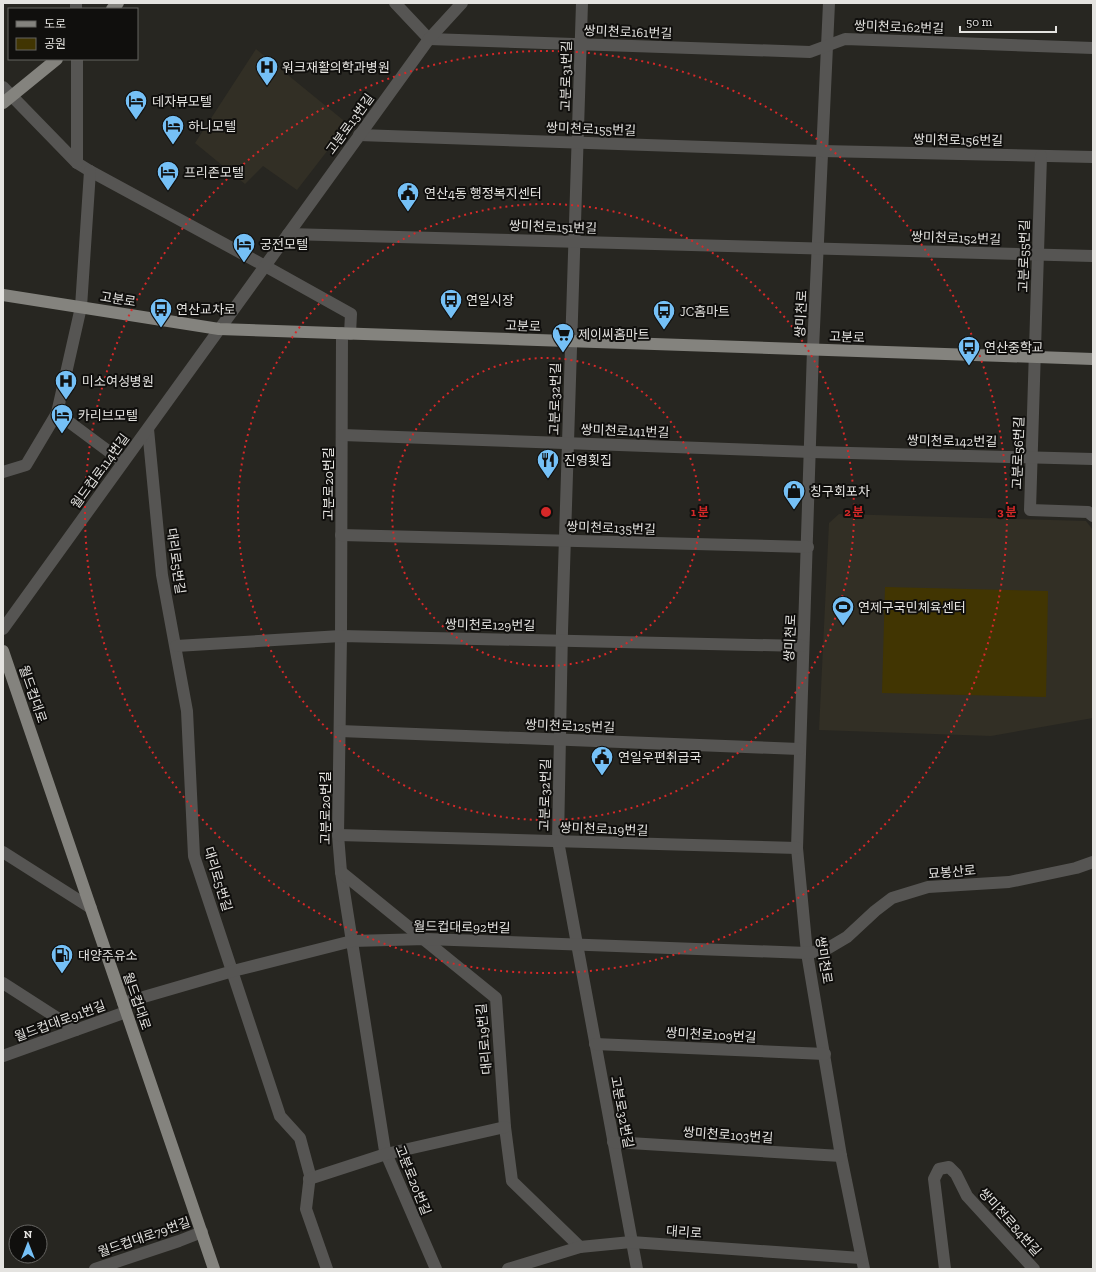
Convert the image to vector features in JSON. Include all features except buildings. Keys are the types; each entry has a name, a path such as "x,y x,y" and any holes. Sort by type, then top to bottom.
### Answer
{"main road":[{"path":"6,95 56,60"},
{"name":"고분로","path":"3,295 219,329 1093,359"},
{"name":"월드컵대로","path":"3,651 214,1269"}],"street":[{"path":"395,3 429,39"},
{"name":"고분로13번길","path":"219,329 429,39 462,3"},
{"name":"고분로31번길","path":"572,341 582,3"},
{"name":"쌍미천로","path":"829,3 813,350 808,547 799,749 797,848 807,953 841,1156 862,1263"},
{"name":"쌍미천로161번길","path":"429,39 810,52 826,46"},
{"name":"쌍미천로162번길","path":"826,46 845,39 1093,48"},
{"path":"77,60 77,163"},
{"path":"6,95 77,163 265,266"},
{"name":"쌍미천로155번길","path":"359,135 822,151"},
{"name":"쌍미천로156번길","path":"822,151 1093,157"},
{"name":"고분로55번길","path":"1036,357 1041,156"},
{"path":"3,472 26,465 57,413 81,307 90,171"},
{"name":"쌍미천로151번길","path":"288,234 818,248"},
{"name":"쌍미천로152번길","path":"818,248 1093,256"},
{"name":"고분로20번길","path":"265,266 350,314 346,334 342,434 338,835 341,872 386,1154 436,1269"},
{"name":"월드컵로114번길","path":"3,629 219,329"},
{"name":"고분로32번길","path":"572,341 570,358 566,540 559,740 558,841 637,1269"},
{"name":"고분로56번길","path":"1036,357 1030,510 1088,512 1093,516"},
{"path":"57,413 123,462"},
{"name":"대리로5번길","path":"148,429 162,575 187,711 194,856 280,1116 300,1138 309,1179 306,1209 327,1269"},
{"name":"쌍미천로141번길","path":"342,434 811,452"},
{"name":"쌍미천로142번길","path":"811,452 1032,456 1093,459"},
{"name":"쌍미천로135번길","path":"341,534 808,547"},
{"name":"쌍미천로129번길","path":"176,646 341,636 803,646"},
{"name":"쌍미천로125번길","path":"340,731 799,749"},
{"name":"쌍미천로119번길","path":"338,835 797,848"},
{"path":"3,852 91,908"},
{"name":"묘봉산로","path":"807,953 825,950 847,936 874,911 892,898 928,887 1009,882 1076,868 1093,862"},
{"name":"대리로19번길","path":"341,872 496,998 505,1127 512,1181 580,1247"},
{"name":"월드컵대로92번길","path":"125,1008 233,971 352,941 426,940 807,953"},
{"path":"3,983 76,1030"},
{"name":"월드컵대로91번길","path":"3,1056 76,1030 125,1008"},
{"name":"쌍미천로109번길","path":"595,1044 825,1054"},
{"path":"309,1179 386,1154 505,1127"},
{"name":"쌍미천로103번길","path":"614,1142 841,1156"},
{"name":"쌍미천로84번길","path":"945,1269 934,1179 939,1168 949,1167 956,1174 967,1196 1034,1269"},
{"name":"월드컵대로79번길","path":"95,1269 202,1232"},
{"name":"대리로","path":"508,1269 580,1247 631,1242 862,1263"}],"shaded area":[{"name":"워크재활의학과병원","path":"256,49 348,124 297,190 263,166 245,184 195,143"},
{"path":"839,514 1086,521 1093,530 1093,718 991,736 819,730 829,523"}],"green space":[{"path":"885,587 1048,591 1046,697 882,693"}],"place":[{"name":"워크재활의학과병원","path":"267,86"},
{"name":"데자뷰모텔","path":"136,120"},
{"name":"하니모텔","path":"173,146"},
{"name":"프리존모텔","path":"168,192"},
{"name":"연산4동 행정복지센터","path":"408,212"},
{"name":"궁전모텔","path":"244,264"},
{"name":"연일시장","path":"451,320"},
{"name":"연산교차로","path":"161,328"},
{"name":"JC홈마트","path":"664,330"},
{"name":"제이씨홈마트","path":"563,354"},
{"name":"연산중학교","path":"969,366"},
{"name":"미소여성병원","path":"66,400"},
{"name":"카리브모텔","path":"62,434"},
{"name":"진영횟집","path":"548,480"},
{"name":"칭구회포차","path":"794,510"},
{"name":"연제구국민체육센터","path":"843,626"},
{"name":"연일우편취급국","path":"602,776"},
{"name":"대양주유소","path":"62,974"}]}
